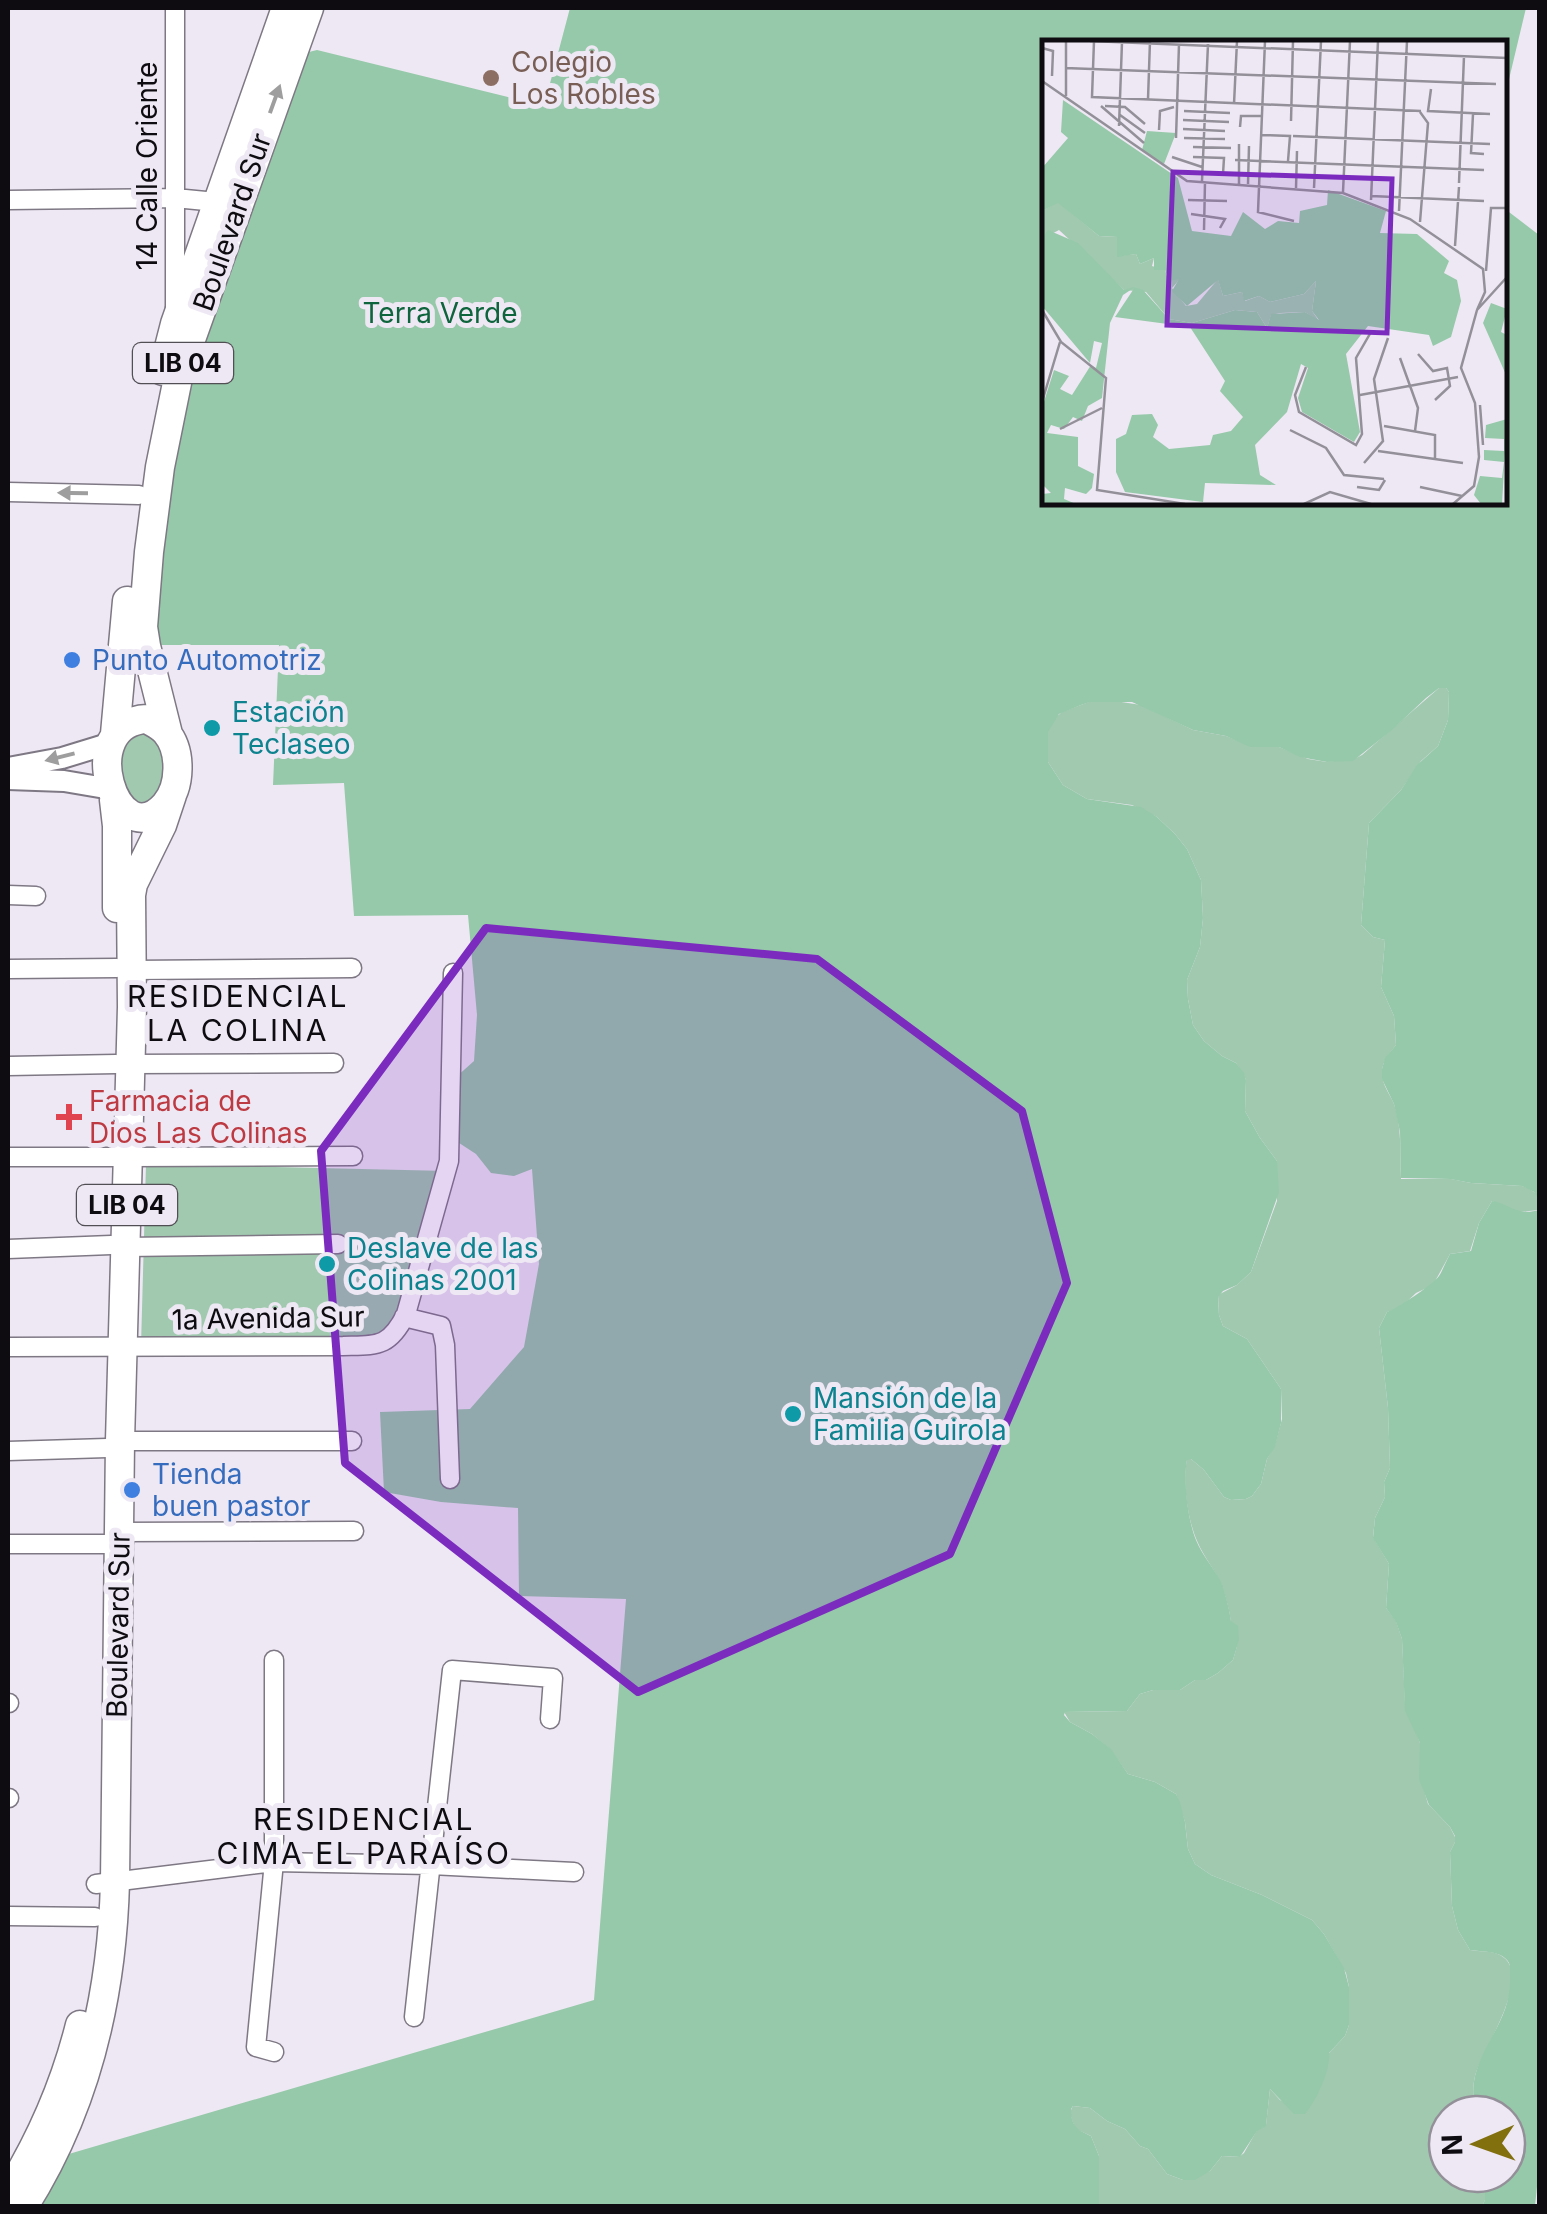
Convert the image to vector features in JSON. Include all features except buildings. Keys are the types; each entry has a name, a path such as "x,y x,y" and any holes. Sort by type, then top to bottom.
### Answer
{"highway":[{"name":"Boulevard Sur","path":"113,738 139,495 152,419 175,324 286,8"},
{"name":"Boulevard Sur","path":"168,734 144,626 152,519 163,450 184,361 309,8"},
{"path":"113,738 128,723 147,720 168,734"},
{"name":"LIB 04","path":"168,734 177,762 172,795"},
{"name":"LIB 04","path":"112,794 108,772 113,738"},
{"name":"Boulevard Sur","path":"112,794 125,969"},
{"path":"112,794 121,809 134,816 154,814 172,795"},
{"name":"Boulevard Sur","path":"24,2206 60,2140 88,2069 110,1954 105,1883 125,969 131,890 172,795"},
{"name":"Boulevard Sur","path":"8,2194 37,2142 66,2074 85,2007 95,1917 105,1883"}],"street":[{"name":"14 Calle Oriente","path":"174,8 175,324"},
{"path":"8,200 175,198 216,202"},
{"path":"8,492 139,495"},
{"path":"8,768 62,758 113,738"},
{"path":"8,779 64,781 112,794"},
{"path":"8,895 36,896"},
{"path":"8,969 352,968"},
{"name":"1a Avenida Sur","path":"8,1347 377,1345 388,1341 404,1317 449,1161 452,973"},
{"path":"8,1066 334,1063"},
{"path":"8,1158 353,1156"},
{"path":"8,1248 338,1244"},
{"path":"404,1317 441,1326 444,1335 450,1479"},
{"path":"8,1451 114,1444 352,1441"},
{"path":"8,1544 354,1531"},
{"path":"274,1660 274,1862 256,2047 274,2052"},
{"path":"414,2016 452,1670 553,1678 550,1719"},
{"path":"105,1883 274,1862 574,1872"},
{"path":"8,1916 95,1917"}],"highlighted area":[{"path":"486,928 817,959 1022,1111 1067,1283 950,1554 638,1692 345,1463 321,1151"}],"green space":[{"name":"Terra Verde","path":"570,8 1526,8 1507,88 1507,40 1042,40 1042,505 1507,505 1507,211 1539,235 1539,1200 1522,1186 1401,1178 1400,1132 1394,1104 1382,1079 1385,1058 1396,1045 1394,1016 1381,987 1385,940 1373,937 1361,925 1369,823 1438,746 1448,720 1446,688 1439,688 1426,698 1353,761 1327,762 1300,757 1279,747 1250,747 1226,736 1193,730 1132,702 1081,705 1059,714 1048,732 1048,762 1063,785 1087,799 1141,807 1157,817 1187,849 1201,880 1203,918 1200,947 1187,980 1193,1025 1204,1041 1244,1073 1245,1111 1277,1161 1279,1192 1251,1272 1218,1297 1223,1326 1247,1339 1281,1389 1281,1423 1275,1447 1267,1459 1261,1484 1246,1499 1224,1497 1191,1459 1187,1460 1186,1468 1193,1532 1221,1582 1231,1621 1238,1626 1239,1640 1233,1660 1206,1680 1195,1680 1180,1690 1140,1694 1127,1711 1064,1715 1111,1749 1128,1774 1176,1794 1195,1864 1211,1875 1312,1920 1344,1968 1349,1987 1349,2025 1345,2036 1329,2053 1322,2085 1305,2114 1294,2114 1270,2089 1266,2126 1257,2131 1240,2157 1222,2156 1210,2171 1195,2180 1167,2174 1148,2149 1125,2129 1090,2108 1073,2106 1074,2124 1091,2136 1099,2156 1099,2206 34,2206 62,2156 594,2000 626,1599 519,1596 518,1508 441,1502 384,1492 380,1412 470,1409 524,1347 539,1264 532,1169 514,1176 491,1173 476,1154 453,1139 455,1078 474,1061 477,1015 468,915 354,916 344,783 273,785 279,645 132,645 188,375 305,53 317,50 544,106"},
{"path":"1439,688 1446,688 1448,720 1438,746 1369,823 1361,925 1373,937 1385,940 1381,987 1394,1016 1396,1045 1382,1073 1398,1122 1401,1179 1522,1186 1538,1195 1539,1210 1518,1212 1492,1201 1479,1223 1470,1251 1450,1254 1433,1285 1416,1293 1399,1309 1387,1312 1379,1328 1390,1468 1373,1537 1389,1564 1386,1608 1402,1639 1405,1703 1420,1743 1428,1804 1455,1837 1450,1852 1452,1906 1458,1930 1470,1950 1500,1955 1510,1965 1512,1978 1503,2013 1479,2064 1473,2094 1427,2094 1427,2194 1485,2194 1485,2200 1482,2206 1099,2206 1099,2156 1091,2136 1076,2129 1071,2114 1073,2106 1090,2108 1125,2129 1148,2149 1167,2174 1183,2180 1210,2171 1222,2156 1239,2157 1244,2153 1257,2130 1266,2125 1270,2089 1280,2100 1306,2112 1322,2082 1329,2053 1345,2036 1349,2025 1349,1987 1346,1973 1312,1920 1211,1875 1195,1864 1176,1794 1128,1774 1110,1749 1070,1722 1064,1712 1127,1711 1140,1694 1180,1690 1195,1680 1206,1680 1233,1660 1238,1627 1231,1622 1221,1584 1191,1524 1187,1459 1204,1470 1224,1497 1246,1499 1261,1484 1282,1419 1281,1389 1247,1339 1223,1326 1219,1315 1218,1295 1251,1272 1277,1201 1277,1161 1245,1111 1244,1075 1236,1063 1204,1041 1193,1025 1187,980 1200,947 1201,880 1187,849 1157,817 1132,805 1087,799 1063,785 1048,762 1047,732 1062,712 1089,702 1115,701 1141,705 1193,730 1226,736 1254,747 1279,747 1308,759 1327,762 1362,755"},
{"path":"147,730 163,750 165,766 158,791 138,804 121,782 119,760 124,740"},
{"path":"146,1164 448,1171 407,1310 371,1345 141,1346"},
{"path":"1492,1201 1519,1211 1540,1210 1540,2158 1535,2206 1482,2206 1485,2194 1527,2194 1527,2094 1474,2094 1479,2063 1507,2004 1510,1967 1499,1954 1470,1950 1458,1930 1452,1906 1450,1852 1455,1836 1429,1805 1419,1779 1420,1743 1405,1711 1402,1639 1386,1608 1389,1564 1373,1538 1390,1468 1379,1328 1387,1312 1436,1279 1450,1254 1471,1251 1479,1223"}],"place":[{"name":"Colegio Los Robles","path":"491,78"},
{"name":"Punto Automotriz","path":"72,660"},
{"name":"Estación Teclaseo","path":"212,728"},
{"name":"Farmacia de Dios Las Colinas","path":"69,1117"},
{"name":"Deslave de las Colinas 2001","path":"327,1264"},
{"name":"Mansión de la Familia Guirola","path":"793,1414"},
{"name":"Tienda buen pastor","path":"132,1490"}],"district":[{"name":"RESIDENCIAL LA COLINA","path":"238,1013"},
{"name":"RESIDENCIAL CIMA EL PARAÍSO","path":"364,1836"}]}
